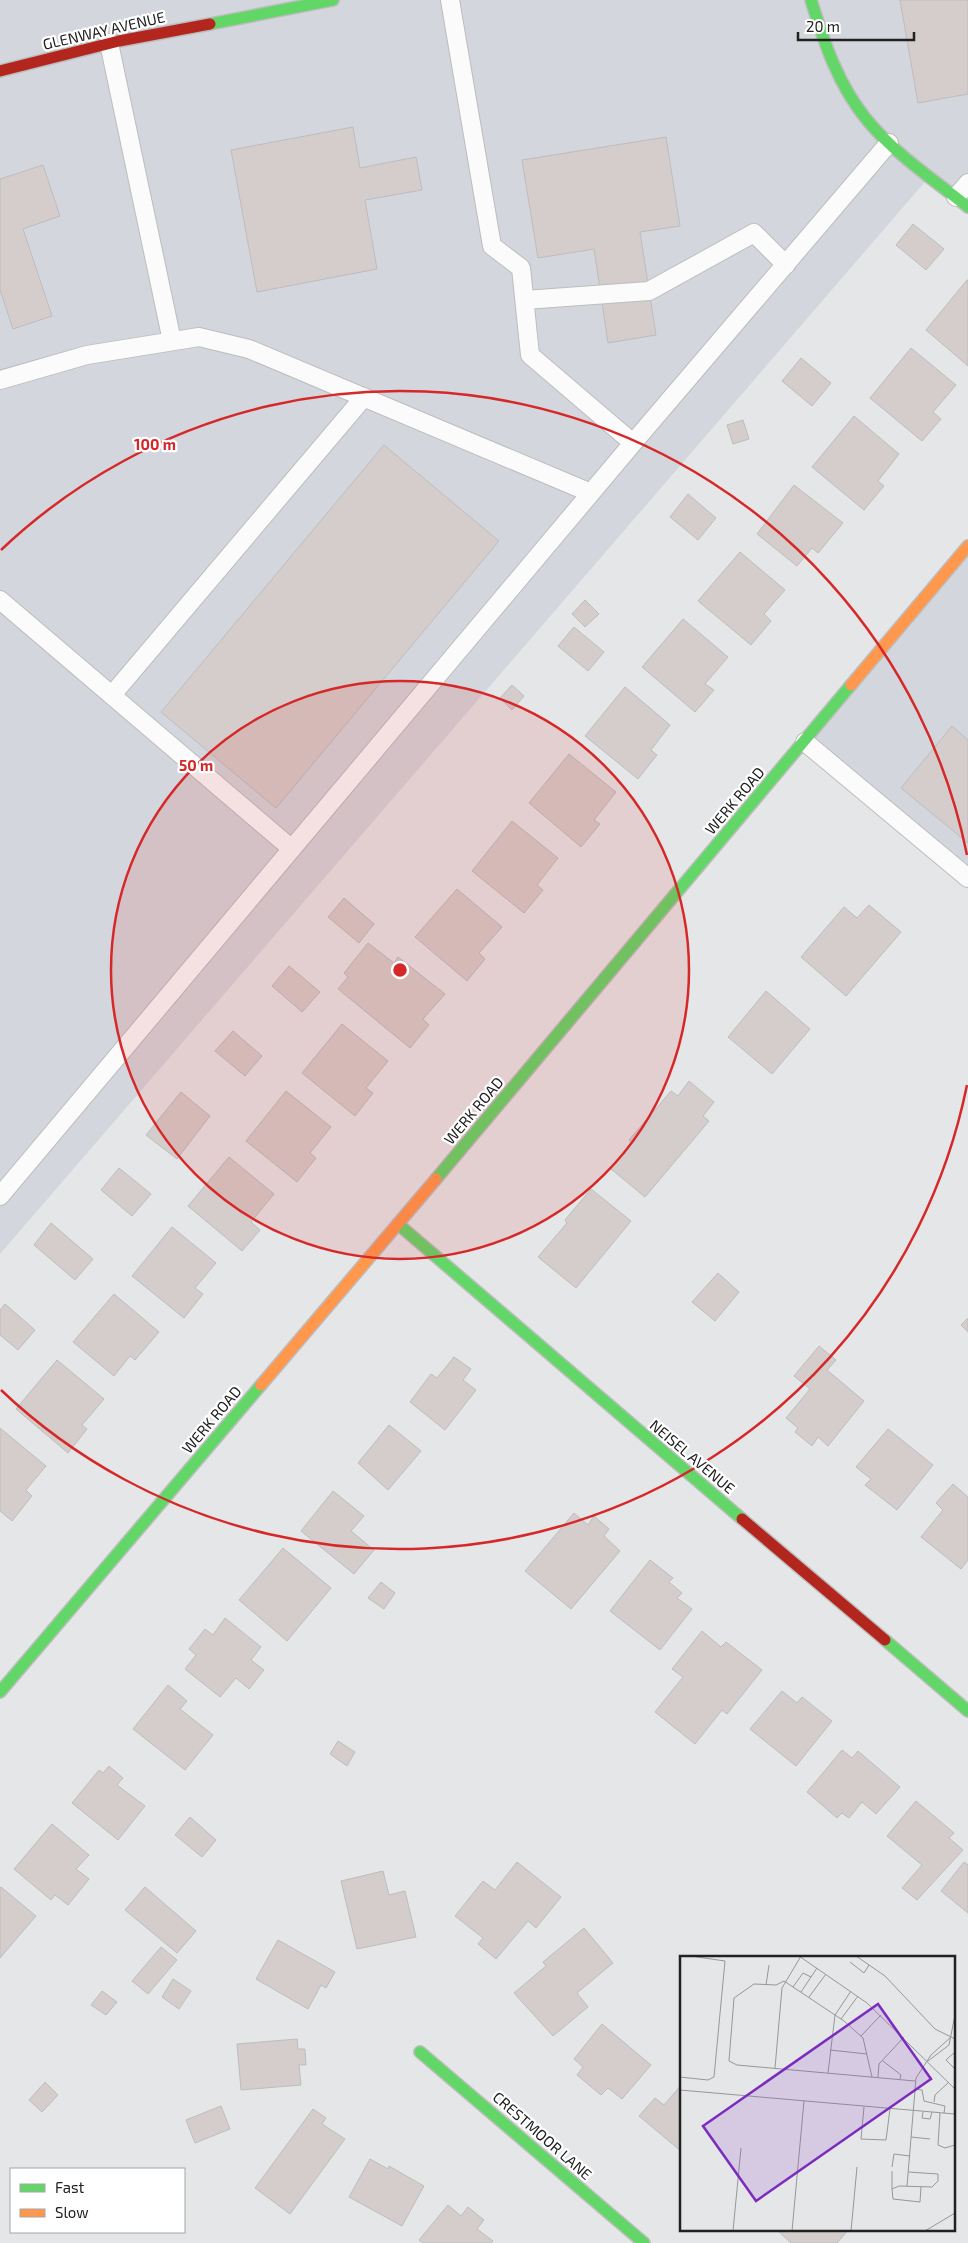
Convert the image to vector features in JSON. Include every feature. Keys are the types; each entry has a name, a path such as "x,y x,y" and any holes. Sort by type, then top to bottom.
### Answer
{"street":[{"name":"GLENWAY AVENUE","path":"0,71 109,43 332,0"},
{"path":"811,0 827,52 843,84 867,120 889,142 962,202"},
{"name":"WERK ROAD","path":"0,1692 398,1224 968,546"},
{"name":"NEISEL AVENUE","path":"398,1224 632,1426 968,1711"},
{"name":"CRESTMOOR LANE","path":"420,2052 644,2243"}],"lane":[{"path":"450,0 492,246 521,268 530,355 632,443"},
{"path":"109,43 172,342"},
{"path":"0,1196 632,443 786,265 889,142"},
{"path":"962,202 968,183"},
{"path":"525,300 649,291 754,233 786,265"},
{"path":"0,380 87,355 199,337 249,349 591,492"},
{"path":"112,695 364,397"},
{"path":"0,600 292,849"},
{"path":"805,742 968,878"}],"shaded area":[{"path":"0,0 968,0 968,206 930,176 0,1254"},
{"path":"968,546 968,878 805,742"}],"building":[{"path":"900,0 968,0 968,94 918,103"},
{"path":"353,127 360,168 416,157 422,190 365,200 377,269 257,292 231,150"},
{"path":"666,137 680,226 640,232 656,335 608,343 594,249 538,258 522,160"},
{"path":"43,165 60,216 23,229 52,316 13,329 0,290 0,179"},
{"path":"913,224 944,249 926,270 896,245"},
{"path":"968,280 968,366 926,330"},
{"path":"911,348 956,385 933,412 941,419 922,441 870,398"},
{"path":"801,358 831,383 812,406 782,381"},
{"path":"854,416 899,454 878,481 884,486 864,510 812,467"},
{"path":"743,420 749,439 733,444 727,425"},
{"path":"384,445 499,541 276,808 161,712"},
{"path":"794,485 843,523 818,553 812,548 797,566 757,534"},
{"path":"688,494 716,518 698,540 670,517"},
{"path":"740,552 785,590 764,614 771,621 751,645 698,601"},
{"path":"585,600 599,614 585,627 572,614"},
{"path":"683,619 728,657 705,684 714,690 695,712 642,667"},
{"path":"574,627 604,652 588,671 558,646"},
{"path":"512,685 524,696 512,710 500,698"},
{"path":"625,687 670,725 651,750 657,755 638,779 585,736"},
{"path":"952,726 968,740 968,843 901,788"},
{"path":"569,754 616,792 594,820 600,824 581,847 529,803"},
{"path":"512,821 558,858 537,885 543,890 524,913 472,871"},
{"path":"457,889 502,927 479,953 485,959 467,981 415,937"},
{"path":"344,898 374,924 359,943 328,917"},
{"path":"869,905 901,932 846,996 801,957 844,907 857,918"},
{"path":"368,943 394,963 398,957 445,994 423,1019 429,1025 410,1048 338,989 348,977 344,973"},
{"path":"289,966 320,992 302,1012 272,986"},
{"path":"766,991 810,1029 772,1074 728,1037"},
{"path":"342,1024 388,1061 366,1088 373,1093 355,1116 302,1073"},
{"path":"233,1031 262,1056 245,1076 215,1051"},
{"path":"689,1081 714,1102 703,1116 709,1121 645,1197 611,1169 633,1143 629,1140 671,1091 678,1096"},
{"path":"286,1091 331,1127 310,1153 316,1158 297,1182 246,1141"},
{"path":"181,1092 210,1116 177,1159 146,1135"},
{"path":"229,1157 274,1194 251,1222 260,1230 242,1251 188,1206"},
{"path":"119,1168 151,1194 132,1216 101,1190"},
{"path":"591,1189 631,1221 576,1288 538,1257 567,1223 565,1220"},
{"path":"51,1223 93,1259 75,1280 34,1245"},
{"path":"172,1227 216,1263 195,1288 203,1294 184,1318 132,1276"},
{"path":"718,1273 739,1292 715,1321 692,1302"},
{"path":"114,1294 159,1332 135,1360 130,1356 114,1376 73,1342"},
{"path":"5,1304 35,1330 18,1350 0,1335 0,1310"},
{"path":"968,1318 968,1332 961,1325"},
{"path":"819,1346 836,1360 827,1370 864,1401 828,1446 818,1437 812,1446 795,1432 798,1428 786,1418 810,1389 794,1376"},
{"path":"454,1357 471,1369 463,1380 476,1390 445,1430 410,1402 431,1374 437,1378"},
{"path":"57,1360 104,1399 82,1425 87,1429 68,1453 16,1409"},
{"path":"389,1425 421,1451 388,1490 358,1463"},
{"path":"0,1428 46,1466 26,1490 32,1496 12,1521 0,1511"},
{"path":"888,1429 933,1465 897,1510 865,1485 871,1479 856,1467"},
{"path":"953,1484 968,1497 968,1560 961,1569 921,1537 943,1510 936,1503"},
{"path":"333,1491 364,1516 351,1531 374,1550 354,1574 301,1531"},
{"path":"574,1513 588,1525 594,1516 609,1529 604,1536 620,1551 571,1609 525,1571"},
{"path":"283,1548 331,1588 287,1641 239,1600"},
{"path":"650,1560 673,1578 669,1582 682,1593 677,1598 692,1609 660,1650 610,1611"},
{"path":"381,1582 395,1593 384,1609 368,1598"},
{"path":"225,1618 261,1647 251,1660 264,1670 249,1689 236,1678 220,1697 185,1669 196,1655 189,1649 205,1629 213,1635"},
{"path":"702,1631 721,1647 726,1642 762,1670 727,1714 722,1710 695,1744 655,1712 683,1677 672,1669"},
{"path":"168,1685 187,1701 180,1709 213,1735 185,1770 133,1729"},
{"path":"782,1691 797,1703 802,1697 832,1721 796,1766 750,1729"},
{"path":"338,1741 355,1752 347,1766 330,1754"},
{"path":"842,1750 852,1758 858,1751 900,1787 876,1814 862,1802 849,1818 842,1813 837,1818 807,1792"},
{"path":"109,1766 123,1778 117,1785 145,1806 118,1840 72,1803 99,1770 103,1773"},
{"path":"916,1801 954,1833 949,1838 963,1850 917,1900 902,1888 922,1865 887,1836"},
{"path":"190,1817 216,1840 202,1857 175,1835"},
{"path":"52,1824 89,1855 76,1869 89,1879 68,1905 55,1895 51,1900 14,1869"},
{"path":"517,1862 561,1897 536,1928 528,1921 496,1959 478,1944 483,1938 455,1916 483,1881 495,1890"},
{"path":"964,1862 968,1865 968,1913 941,1891"},
{"path":"383,1871 389,1895 405,1891 416,1937 357,1949 341,1881"},
{"path":"145,1887 196,1931 177,1953 125,1910"},
{"path":"0,1888 36,1916 0,1958"},
{"path":"584,1928 613,1963 577,1993 588,2007 553,2036 514,1993 546,1966 543,1962"},
{"path":"278,1940 335,1972 326,1988 321,1985 308,2009 256,1979"},
{"path":"161,1947 177,1960 148,1994 132,1981"},
{"path":"173,1979 191,1991 179,2009 162,1997"},
{"path":"102,1991 117,2002 106,2015 91,2005"},
{"path":"602,2024 651,2065 622,2099 608,2088 601,2095 577,2075 583,2067 574,2059"},
{"path":"297,2039 298,2049 305,2049 306,2065 299,2065 301,2085 241,2090 237,2044"},
{"path":"45,2082 58,2095 42,2112 29,2100"},
{"path":"680,2086 680,2150 639,2116 655,2098 664,2105"},
{"path":"221,2106 230,2129 195,2143 186,2120"},
{"path":"313,2109 326,2118 322,2124 345,2139 290,2214 255,2188"},
{"path":"370,2159 388,2169 389,2166 424,2186 402,2226 349,2197"},
{"path":"448,2205 461,2216 468,2207 484,2220 477,2229 493,2241 491,2243 423,2243 419,2240"},
{"path":"777,2230 848,2230 837,2243 791,2243"}],"traffic: fast":[{"path":"210,24 333,0"},
{"path":"811,0 833,63 857,107 878,132 902,155 968,207"},
{"path":"436,1179 851,685"},
{"path":"398,1224 742,1519"},
{"path":"0,1692 261,1385"},
{"path":"885,1640 968,1711"},
{"path":"420,2052 644,2243"}],"traffic: slow":[{"path":"851,685 968,546"},
{"path":"261,1385 436,1179"}],"traffic: jam":[{"path":"0,71 119,41 210,24"},
{"path":"742,1519 885,1640"}]}
